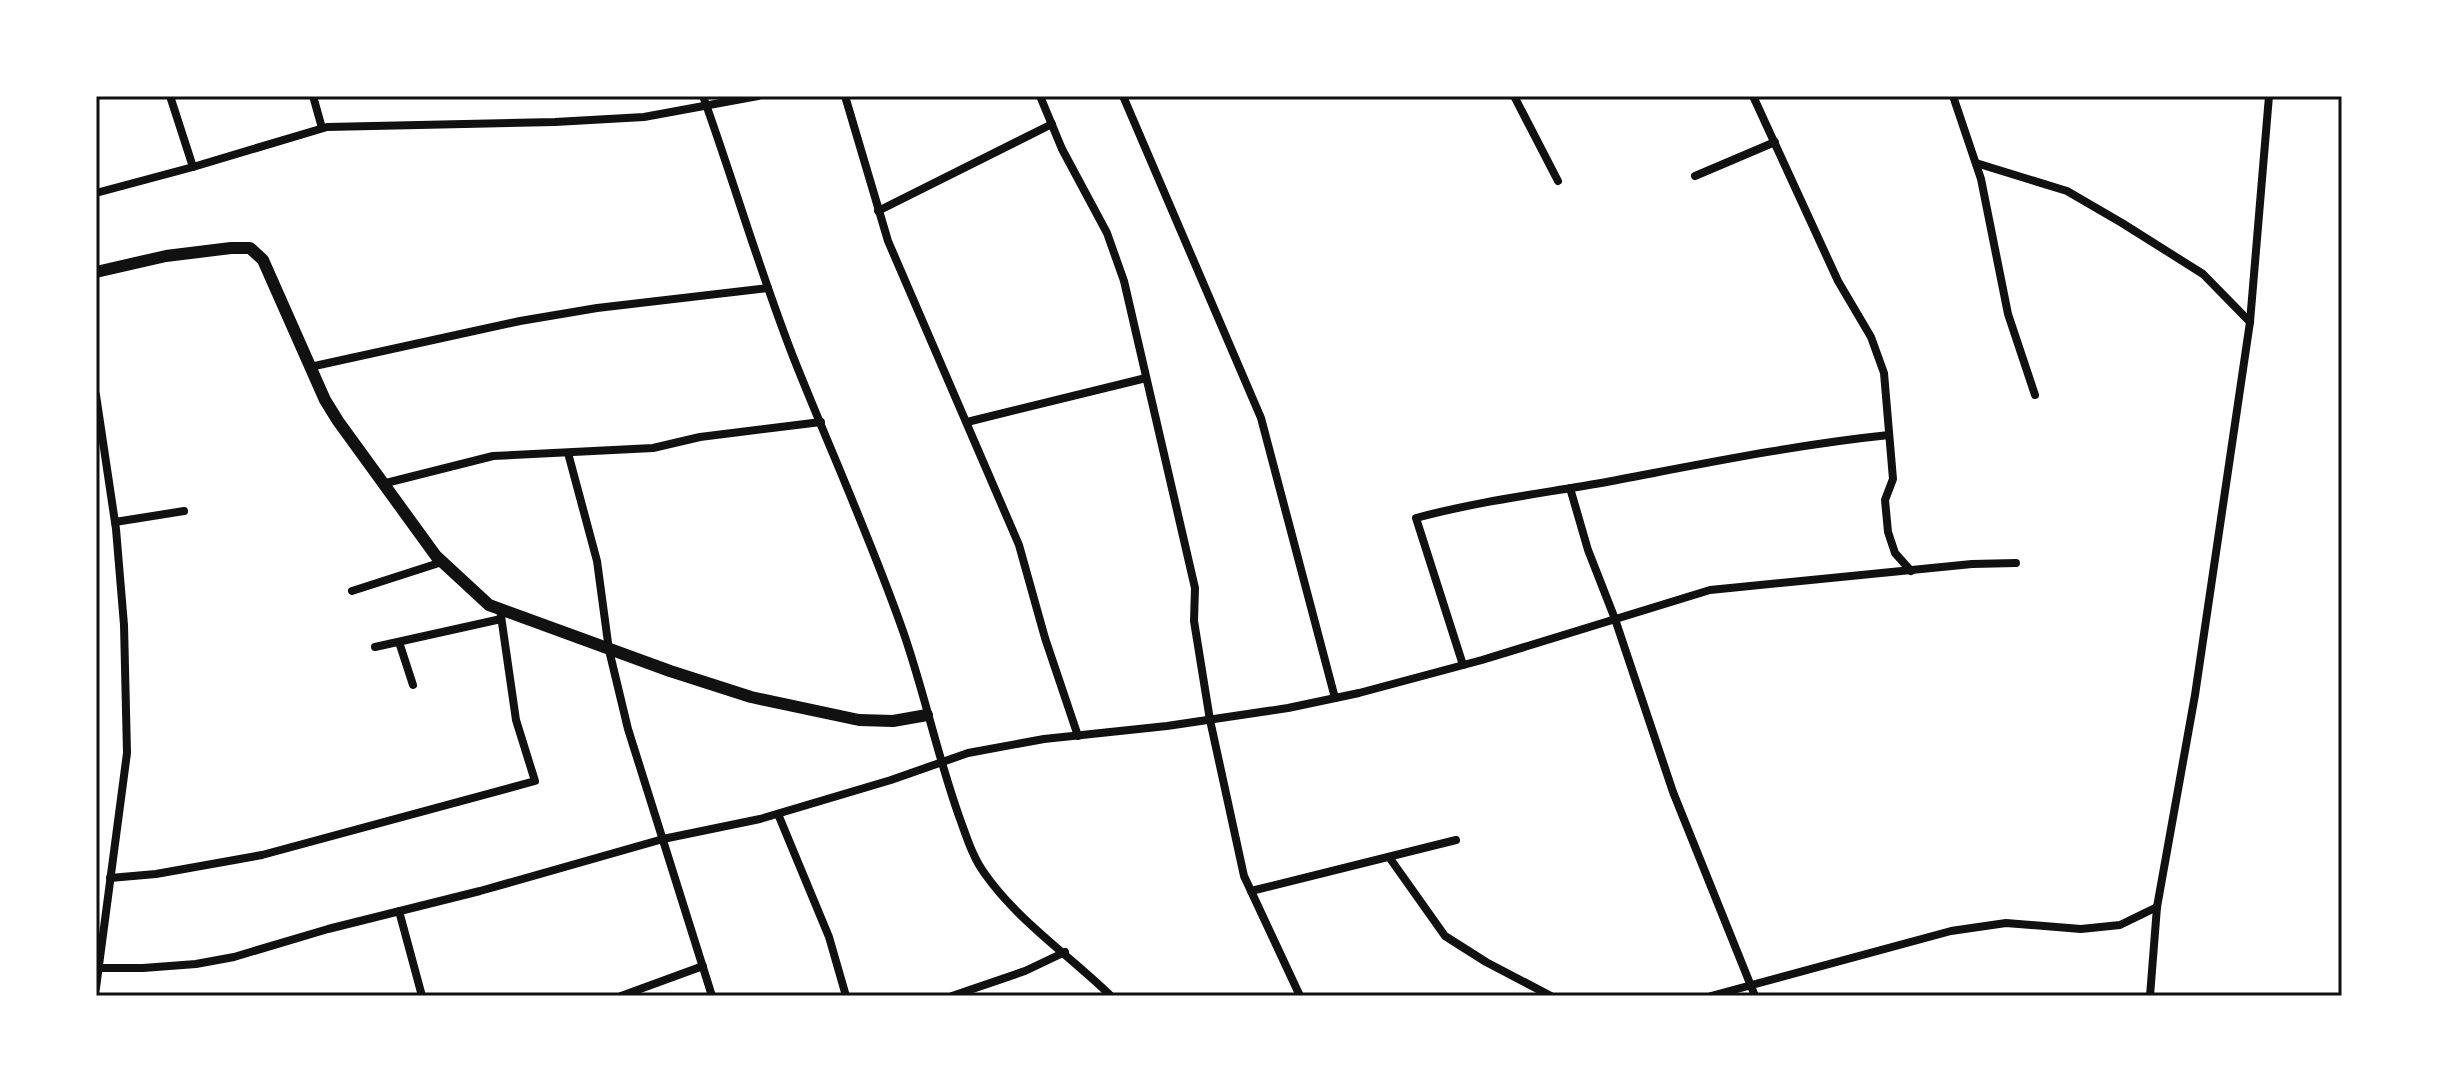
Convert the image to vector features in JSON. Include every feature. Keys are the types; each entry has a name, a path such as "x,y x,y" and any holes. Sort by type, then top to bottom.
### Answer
{"street":[{"path":"170,96 193,167"},
{"path":"313,96 322,128"},
{"path":"703,96 768,288 880,566 911,653 941,762 973,854 985,874 1015,909 1111,996"},
{"path":"96,193 322,128 644,117 758,96"},
{"path":"845,96 878,211 904,281 1019,545 1045,638 1078,736"},
{"path":"1040,96 1062,149 1107,233 1124,281 1195,588 1194,621 1210,720 1244,876 1300,996"},
{"path":"1123,96 1261,418 1335,698"},
{"path":"1514,96 1558,181"},
{"path":"1753,96 1838,281 1871,337 1884,373 1893,479 1885,500 1888,532 1895,553 1911,571"},
{"path":"1953,96 1976,163 1994,234 2008,314 2035,395"},
{"path":"2150,996 2157,907 2195,695 2250,322 2269,96"},
{"path":"878,211 1052,124"},
{"path":"1695,176 1775,142"},
{"path":"1976,163 2067,191 2203,274 2250,322"},
{"path":"96,272 166,256 250,248 263,260 310,367 338,421 442,562 501,614 751,697 821,714 893,721 927,715"},
{"path":"310,367 520,321 597,308 768,288"},
{"path":"967,422 1146,378"},
{"path":"96,395 115,522 124,625 127,753 96,988"},
{"path":"382,484 493,456 653,448 700,437 821,422"},
{"path":"1463,665 1416,518 1472,503 1826,441 1889,435"},
{"path":"568,453 597,561 609,650 628,729 712,996"},
{"path":"1570,488 1588,550 1615,619 1673,792 1755,996"},
{"path":"115,522 184,511"},
{"path":"352,591 442,562"},
{"path":"98,968 143,968 209,962 663,839 778,814 877,785 968,753 1210,720 1335,698 1463,665 1710,590 2016,563"},
{"path":"110,878 156,874 262,855 535,781 516,720 501,614"},
{"path":"375,647 501,614"},
{"path":"399,642 413,685"},
{"path":"778,814 829,937 846,996"},
{"path":"1251,891 1456,840"},
{"path":"1389,857 1445,936 1486,962 1551,996"},
{"path":"1711,996 1951,931 2006,923 2081,929 2120,925 2157,907"},
{"path":"399,911 422,996"},
{"path":"952,996 1025,971 1065,952"},
{"path":"621,996 703,966"}]}
